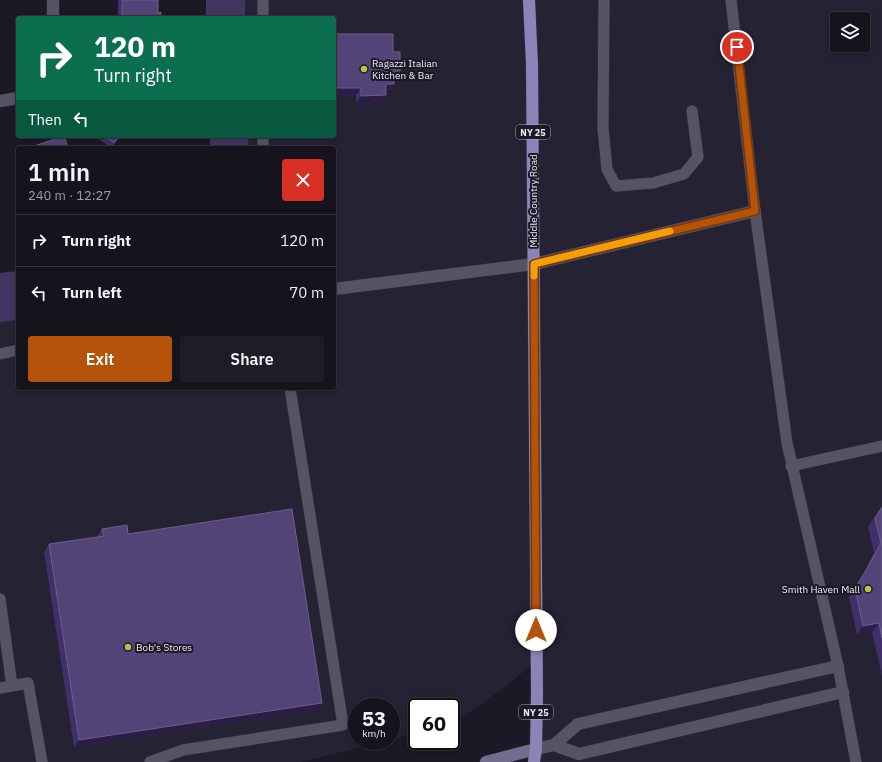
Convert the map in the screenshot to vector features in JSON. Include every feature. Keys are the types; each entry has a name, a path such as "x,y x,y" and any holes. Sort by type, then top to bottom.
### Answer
{"main road":[{"name":"Middle Country Road","path":"529,0 532,65 537,693 536,749 534,762"}],"street":[{"path":"53,0 53,16"},
{"path":"0,101 16,98"},
{"path":"336,289 534,264 755,211"},
{"path":"486,762 554,745 578,724 838,666"},
{"path":"554,745 579,754 843,692"}],"lane":[{"path":"263,0 263,16"},
{"path":"604,0 603,128 606,170 616,186 654,183 684,174 698,157 692,111"},
{"path":"732,0 755,211 787,443 791,466 838,666 856,762"},
{"path":"0,354 16,350"},
{"path":"150,762 183,750 343,725 290,390"},
{"path":"791,466 882,446"},
{"path":"0,599 12,686"},
{"path":"0,688 28,683 42,762"}],"shaded area":[{"path":"206,0 245,0 245,16 206,16"},
{"path":"245,0 882,0 882,762 534,762 535,662 501,690 460,720 460,698 408,698 408,735 400,738 400,698 348,698 348,750 350,750 301,762 0,762 0,320 16,316 16,390 336,390 336,146 249,146 248,138 336,138 336,16 245,16"},
{"path":"210,138 248,138 249,146 210,146"},
{"path":"16,271 16,320 0,322 0,273"}],"building":[{"path":"122,0 158,0 158,13 161,12 161,16 122,16"},
{"name":"Ragazzi Italian Kitchen & Bar","path":"336,34 393,34 393,52 400,52 400,71 394,71 394,84 386,84 386,95 361,96 361,88 336,88"},
{"path":"58,138 65,138 67,146 34,146"},
{"path":"108,138 118,138 114,143"},
{"name":"Smith Haven Mall","path":"882,507 882,638 879,623 863,626 855,588 881,543 875,518"},
{"path":"292,509 322,703 79,740 49,544 104,536 102,529 127,525 128,534"}],"slow traffic":[{"path":"534,276 534,264 670,231"}],"place":[{"name":"Ragazzi Italian Kitchen & Bar","path":"364,69"},
{"name":"Smith Haven Mall","path":"868,589"},
{"name":"Bob's Stores","path":"128,647"}],"route":[{"path":"536,630 534,264 755,211 737,47"}]}
